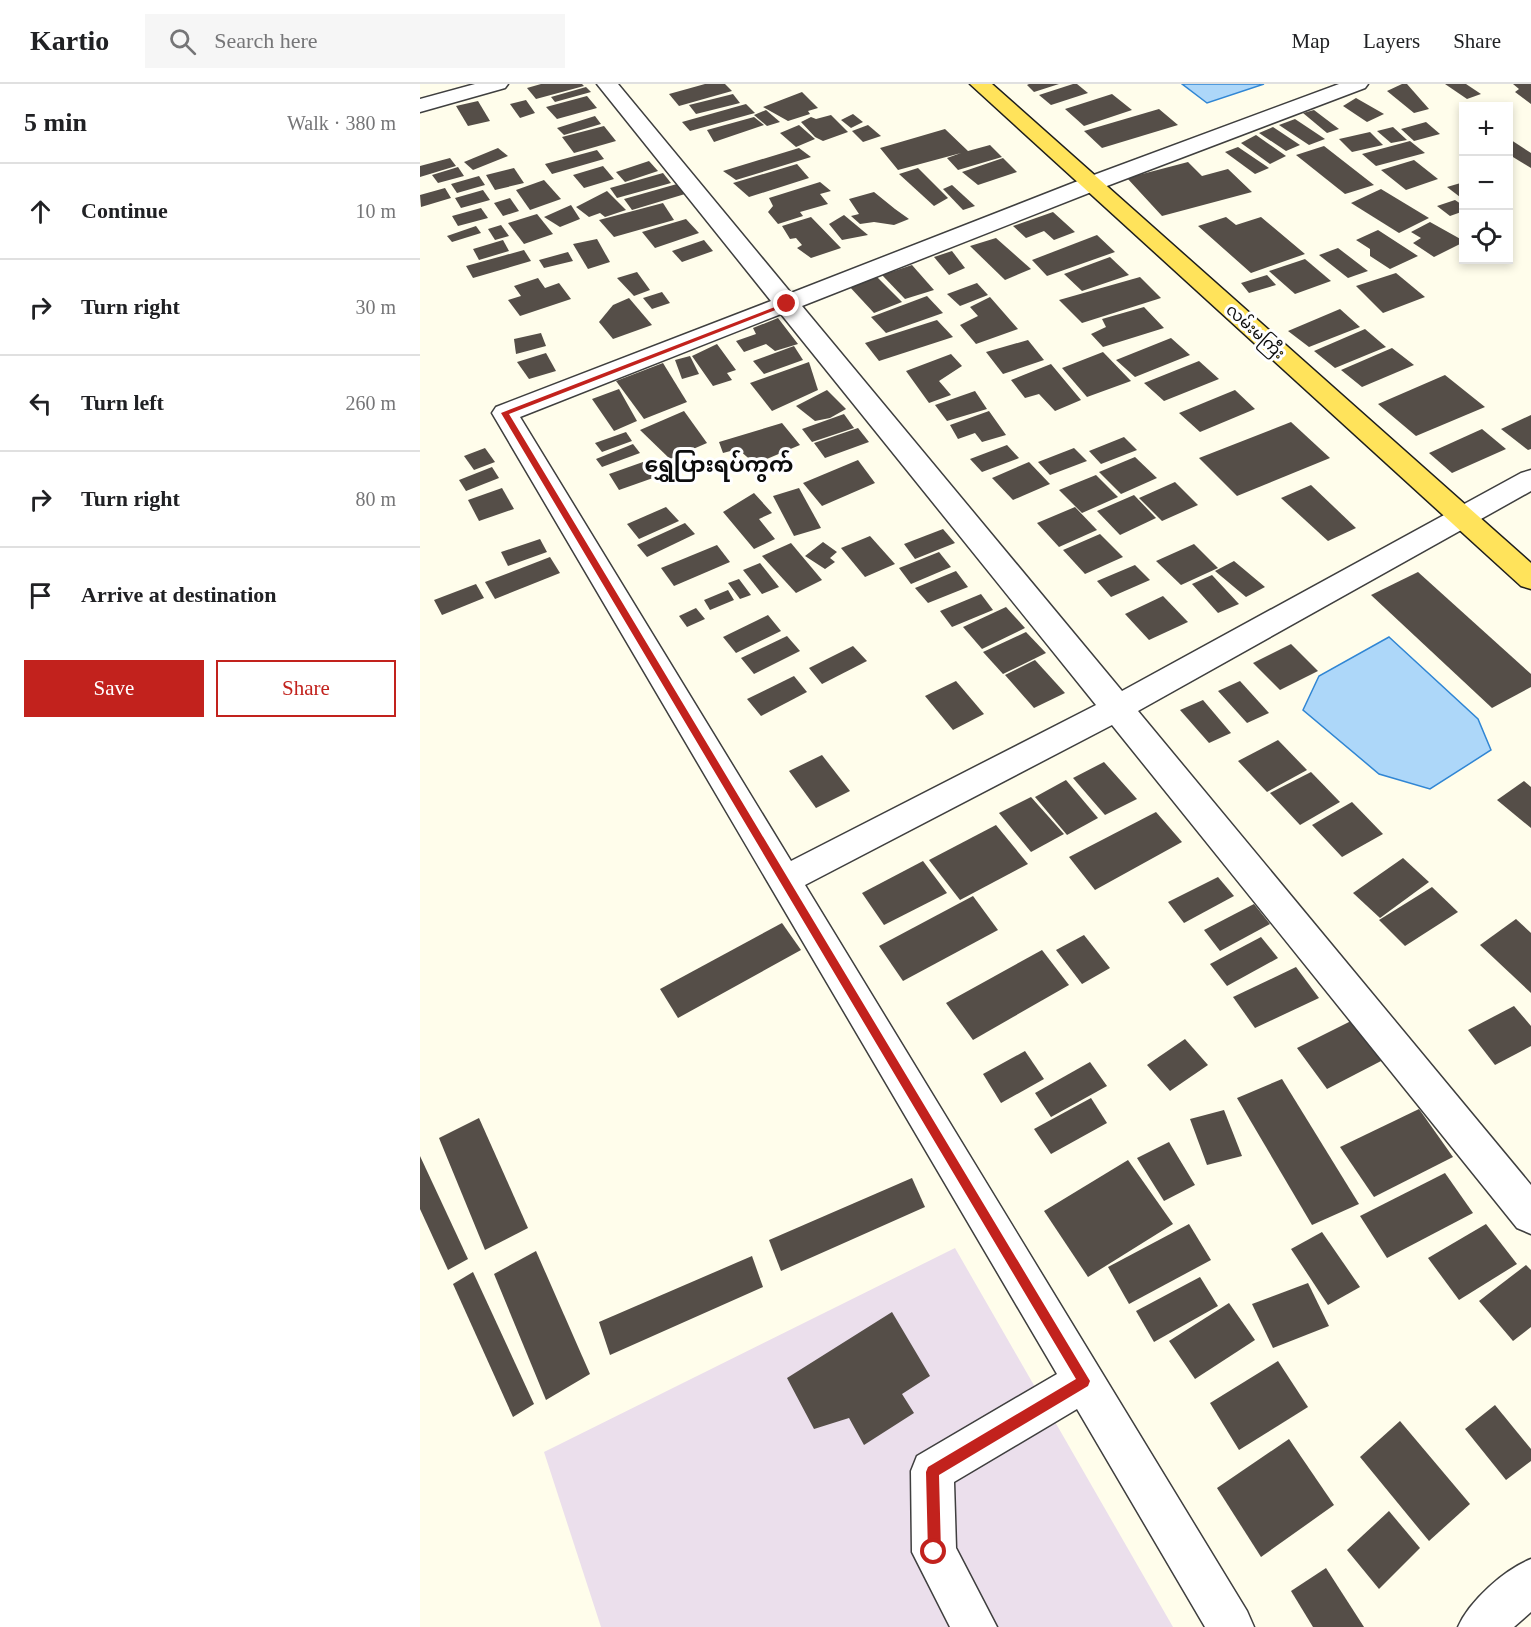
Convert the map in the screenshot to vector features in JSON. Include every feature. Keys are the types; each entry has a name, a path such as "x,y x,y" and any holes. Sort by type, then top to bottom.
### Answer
{"main road":[{"name":"လမ်းမကြီး","path":"981,84 1531,579"}],"street":[{"path":"420,106 498,84"},
{"path":"607,84 1531,1215"},
{"path":"1230,1627 505,413 1091,184 1358,84"},
{"path":"784,880 1117,708 1531,479"},
{"path":"974,1627 934,1552 932,1472 1084,1381"},
{"path":"1481,1627 1531,1581"}],"shaded area":[{"path":"955,1248 1173,1627 601,1627 544,1452"}],"water":[{"path":"1182,84 1264,84 1207,103"},
{"path":"1389,637 1478,719 1491,750 1430,789 1379,774 1303,710 1319,676"}],"building":[{"path":"541,84 582,84 584,86 536,99 527,88"},
{"path":"705,84 725,84 732,91 679,106 669,94"},
{"path":"1029,84 1059,84 1034,92 1027,85"},
{"path":"1077,84 1088,93 1051,105 1039,95"},
{"path":"1407,84 1429,109 1414,113 1387,91"},
{"path":"1445,84 1466,84 1481,94 1467,99"},
{"path":"1513,84 1531,84 1531,104 1515,92 1519,89"},
{"path":"586,87 591,92 555,102 551,97"},
{"path":"802,92 818,108 808,111 810,114 788,121 763,107"},
{"path":"733,94 740,103 696,114 689,105"},
{"path":"1112,94 1132,110 1084,126 1065,109"},
{"path":"587,96 597,108 557,119 546,107"},
{"path":"1356,98 1384,114 1367,122 1343,106"},
{"path":"526,100 535,113 520,118 510,104"},
{"path":"478,101 490,121 468,126 456,106"},
{"path":"746,104 755,113 690,131 682,122"},
{"path":"1159,109 1178,125 1102,148 1084,131"},
{"path":"766,110 780,122 767,126 754,115"},
{"path":"1314,110 1339,129 1327,133 1303,113"},
{"path":"853,114 863,122 851,128 841,120"},
{"path":"831,115 848,132 823,141 815,137 801,122 811,117 816,119"},
{"path":"595,116 601,124 564,135 557,128"},
{"path":"754,117 764,125 714,142 707,130"},
{"path":"1295,119 1325,139 1309,145 1279,125"},
{"path":"1426,122 1440,134 1414,141 1401,129"},
{"path":"799,125 815,139 796,147 780,133"},
{"path":"868,125 881,136 863,142 852,131"},
{"path":"604,126 616,141 574,153 562,137"},
{"path":"1273,127 1300,145 1286,151 1259,133"},
{"path":"1393,127 1407,140 1391,143 1377,131"},
{"path":"945,129 968,151 990,145 1002,157 958,170 947,158 961,153 898,170 880,148"},
{"path":"1370,132 1383,145 1352,152 1339,139"},
{"path":"1256,135 1286,156 1270,164 1241,143"},
{"path":"1410,141 1425,153 1376,166 1362,154"},
{"path":"1513,141 1531,153 1531,168 1513,157"},
{"path":"1324,146 1374,185 1345,194 1296,155"},
{"path":"1238,147 1269,168 1255,174 1225,152"},
{"path":"498,148 508,156 473,170 464,162"},
{"path":"799,148 811,157 736,180 723,171"},
{"path":"597,150 604,159 552,174 545,164"},
{"path":"450,158 456,166 420,177 420,166"},
{"path":"1003,158 1017,172 978,185 962,172"},
{"path":"1414,160 1438,179 1406,190 1381,170"},
{"path":"649,161 658,171 625,182 616,172"},
{"path":"1188,162 1202,176 1228,169 1252,192 1162,216 1127,178"},
{"path":"797,164 809,178 749,197 733,183"},
{"path":"603,166 614,179 584,188 573,175"},
{"path":"458,167 464,176 438,183 432,175"},
{"path":"514,168 524,183 495,190 486,175"},
{"path":"918,168 948,198 934,206 899,174"},
{"path":"663,173 671,183 617,198 610,188"},
{"path":"479,176 485,185 457,193 451,184"},
{"path":"544,180 561,199 530,210 516,190"},
{"path":"820,182 831,191 820,194 828,204 800,212 803,216 778,224 768,212 773,206 769,198"},
{"path":"1459,183 1459,196 1447,187"},
{"path":"677,184 685,194 632,210 624,199"},
{"path":"952,185 975,206 963,210 943,189"},
{"path":"445,188 451,198 421,207 420,195"},
{"path":"1381,189 1429,218 1399,233 1351,203"},
{"path":"483,190 490,200 461,208 455,198"},
{"path":"607,191 626,210 605,217 600,213 589,217 576,207"},
{"path":"874,192 909,219 894,225 874,222 860,224 851,216 859,214 849,199"},
{"path":"510,198 519,211 503,216 494,203"},
{"path":"1455,200 1459,203 1459,213 1450,216 1437,206"},
{"path":"663,203 674,220 614,237 599,220"},
{"path":"571,205 580,219 560,227 544,217"},
{"path":"481,208 488,218 458,226 452,216"},
{"path":"1053,212 1075,232 1054,240 1044,231 1026,238 1013,226"},
{"path":"537,214 553,234 524,244 508,223"},
{"path":"844,215 868,235 842,240 829,224"},
{"path":"811,217 841,248 811,258 797,248 802,245 796,238 790,239 782,226"},
{"path":"1226,217 1236,225 1261,217 1305,254 1251,273 1198,226"},
{"path":"686,219 699,233 655,248 642,232"},
{"path":"1430,222 1459,238 1459,244 1434,257 1413,243 1421,238 1411,232"},
{"path":"501,225 509,236 495,240 488,229"},
{"path":"476,226 481,233 452,242 447,236"},
{"path":"1378,230 1418,256 1390,269 1370,256 1370,249 1356,240"},
{"path":"1097,235 1115,252 1047,276 1032,260"},
{"path":"996,238 1031,269 1005,280 970,246"},
{"path":"597,239 610,262 588,269 573,244"},
{"path":"503,240 509,251 479,260 473,249"},
{"path":"704,240 713,251 682,262 672,251"},
{"path":"1338,248 1368,271 1348,278 1319,255"},
{"path":"524,250 531,261 473,278 466,266"},
{"path":"952,251 965,268 949,275 934,257"},
{"path":"568,252 573,261 544,268 539,260"},
{"path":"1110,257 1129,275 1082,291 1064,274"},
{"path":"1305,259 1331,281 1295,294 1269,271"},
{"path":"912,265 934,290 905,299 882,275"},
{"path":"637,272 650,290 634,296 617,278"},
{"path":"1396,273 1425,297 1383,313 1356,286"},
{"path":"1267,275 1276,285 1249,293 1241,283"},
{"path":"876,276 902,302 874,313 848,285"},
{"path":"1140,277 1161,298 1082,323 1059,300"},
{"path":"538,278 545,288 559,283 571,299 520,316 508,300 521,296 514,286"},
{"path":"977,283 988,295 960,306 947,294"},
{"path":"662,292 670,303 652,309 643,298"},
{"path":"927,296 943,313 886,333 871,317"},
{"path":"990,297 1018,329 976,344 960,325 978,316 970,307"},
{"path":"629,298 652,325 613,339 599,322 613,305"},
{"path":"1144,307 1164,328 1103,347 1091,334 1106,327 1102,319"},
{"path":"1340,309 1360,327 1309,347 1288,331"},
{"path":"778,318 798,344 775,351 766,344 744,352 736,341 756,334 753,328"},
{"path":"937,320 953,337 879,361 865,343"},
{"path":"1365,329 1386,347 1335,368 1314,351"},
{"path":"541,333 546,346 516,354 514,339"},
{"path":"1171,338 1190,355 1135,377 1116,360"},
{"path":"1028,340 1044,360 1003,374 986,352"},
{"path":"717,344 736,370 727,373 732,380 713,386 692,356"},
{"path":"794,346 803,360 764,374 753,361"},
{"path":"1392,348 1414,365 1362,387 1341,370"},
{"path":"1103,352 1131,381 1087,397 1062,368"},
{"path":"546,353 556,371 529,379 517,362"},
{"path":"951,354 962,366 939,381 951,395 929,403 906,371"},
{"path":"690,356 699,374 682,379 675,360"},
{"path":"1199,361 1219,379 1164,401 1144,383"},
{"path":"809,362 818,390 772,411 750,383"},
{"path":"663,363 687,402 644,419 616,381"},
{"path":"1051,364 1081,400 1055,411 1039,394 1025,398 1011,380"},
{"path":"1445,375 1485,407 1416,436 1378,404"},
{"path":"619,389 637,421 614,431 592,399"},
{"path":"827,390 846,409 830,418 815,421 796,406"},
{"path":"1235,390 1255,409 1200,432 1179,413"},
{"path":"975,391 987,409 947,421 935,405"},
{"path":"684,411 707,443 670,459 640,430"},
{"path":"989,411 1006,435 982,442 975,433 958,439 950,425"},
{"path":"844,414 854,428 812,442 802,429"},
{"path":"1531,415 1531,449 1528,450 1501,429"},
{"path":"1291,422 1330,458 1237,496 1199,458"},
{"path":"782,423 800,445 755,464 738,449 723,453 719,442"},
{"path":"858,428 869,442 825,458 814,443"},
{"path":"1482,429 1506,449 1452,473 1429,453"},
{"path":"626,432 632,441 602,452 595,443"},
{"path":"1124,437 1137,450 1101,464 1089,451"},
{"path":"633,444 640,453 602,467 596,459"},
{"path":"1007,445 1019,458 982,472 970,459"},
{"path":"485,448 495,462 474,470 464,456"},
{"path":"1074,448 1087,461 1050,475 1038,462"},
{"path":"1135,457 1157,478 1121,494 1099,472"},
{"path":"858,460 875,483 822,506 803,483"},
{"path":"643,462 653,478 619,490 609,474"},
{"path":"1029,462 1050,484 1013,500 992,478"},
{"path":"492,467 499,478 466,491 459,480"},
{"path":"1096,475 1118,497 1082,513 1059,490"},
{"path":"1175,482 1198,505 1162,521 1139,498"},
{"path":"1311,485 1356,528 1328,541 1281,498"},
{"path":"502,488 514,509 479,521 468,500"},
{"path":"799,488 821,528 794,536 773,496"},
{"path":"754,493 772,513 759,519 775,539 754,549 723,512"},
{"path":"1134,495 1156,518 1120,535 1097,511"},
{"path":"666,507 679,521 639,539 627,524"},
{"path":"1075,507 1097,530 1059,547 1037,523"},
{"path":"685,523 695,534 647,557 637,545"},
{"path":"943,529 955,543 915,559 904,544"},
{"path":"1100,534 1123,557 1085,574 1063,550"},
{"path":"870,536 895,564 865,577 841,548"},
{"path":"540,539 547,552 508,566 501,552"},
{"path":"823,542 837,552 830,558 835,562 825,569 805,556"},
{"path":"791,543 822,580 796,593 762,556"},
{"path":"1194,544 1218,568 1181,585 1156,561"},
{"path":"717,545 730,562 674,586 661,568"},
{"path":"939,552 951,567 911,584 899,568"},
{"path":"550,557 560,573 495,599 485,582"},
{"path":"1234,561 1265,587 1246,597 1215,571"},
{"path":"760,563 779,587 762,594 743,570"},
{"path":"1135,565 1150,580 1111,597 1097,581"},
{"path":"956,571 968,587 928,603 915,588"},
{"path":"1418,572 1531,674 1531,687 1492,708 1371,595"},
{"path":"1212,575 1239,604 1218,613 1192,584"},
{"path":"739,579 751,595 740,599 728,583"},
{"path":"476,584 484,598 442,615 434,600"},
{"path":"728,590 734,600 710,610 704,600"},
{"path":"981,594 993,610 952,627 940,611"},
{"path":"1163,596 1188,622 1149,640 1125,614"},
{"path":"1006,607 1025,628 982,649 963,627"},
{"path":"696,608 705,619 687,627 679,616"},
{"path":"768,615 781,631 736,653 723,637"},
{"path":"1026,632 1046,653 1003,674 983,652"},
{"path":"787,636 800,651 754,674 741,658"},
{"path":"1291,644 1318,671 1280,690 1253,663"},
{"path":"853,646 867,661 822,684 809,668"},
{"path":"1035,660 1065,693 1034,708 1005,675"},
{"path":"794,676 807,692 761,716 747,699"},
{"path":"956,681 984,714 953,730 925,696"},
{"path":"1240,681 1269,713 1247,723 1218,691"},
{"path":"1203,700 1231,733 1209,743 1180,710"},
{"path":"1278,740 1307,770 1267,792 1238,761"},
{"path":"822,755 850,791 816,808 789,771"},
{"path":"1104,762 1137,799 1105,815 1073,778"},
{"path":"1311,772 1340,802 1300,825 1270,793"},
{"path":"1066,780 1098,818 1067,835 1035,797"},
{"path":"1524,781 1531,787 1531,828 1497,800"},
{"path":"1031,797 1064,834 1031,852 999,813"},
{"path":"1352,802 1383,834 1342,857 1312,825"},
{"path":"1156,812 1182,842 1095,890 1069,857"},
{"path":"996,825 1028,864 960,900 929,860"},
{"path":"1403,858 1429,882 1380,918 1353,893"},
{"path":"923,861 947,893 884,925 862,893"},
{"path":"1218,877 1234,896 1184,923 1168,902"},
{"path":"1432,887 1458,912 1405,946 1379,920"},
{"path":"973,896 998,930 903,981 879,946"},
{"path":"1254,904 1270,924 1220,951 1204,930"},
{"path":"1516,919 1531,933 1531,993 1480,945"},
{"path":"782,923 801,950 678,1018 660,989"},
{"path":"1084,935 1110,968 1082,984 1056,950"},
{"path":"1261,937 1278,958 1227,986 1210,964"},
{"path":"1042,950 1069,985 973,1040 946,1003"},
{"path":"1296,967 1319,998 1255,1028 1233,997"},
{"path":"1514,1006 1531,1026 1531,1046 1495,1065 1468,1030"},
{"path":"1353,1020 1383,1060 1327,1089 1297,1048"},
{"path":"1185,1039 1208,1065 1170,1091 1147,1065"},
{"path":"1025,1051 1044,1079 1001,1103 983,1074"},
{"path":"1090,1062 1107,1086 1051,1117 1035,1093"},
{"path":"1282,1079 1359,1204 1312,1225 1237,1098"},
{"path":"1091,1098 1107,1123 1051,1154 1034,1129"},
{"path":"1419,1109 1453,1157 1374,1197 1340,1147"},
{"path":"1224,1110 1242,1156 1207,1165 1190,1119"},
{"path":"479,1118 528,1228 485,1250 439,1138"},
{"path":"1169,1142 1195,1185 1164,1201 1137,1158"},
{"path":"420,1156 468,1259 448,1270 420,1209"},
{"path":"1128,1160 1173,1224 1088,1277 1044,1211"},
{"path":"1445,1173 1473,1213 1387,1258 1360,1216"},
{"path":"912,1178 925,1207 781,1271 769,1240"},
{"path":"1189,1224 1211,1260 1129,1304 1108,1267"},
{"path":"1486,1224 1517,1264 1459,1300 1428,1258"},
{"path":"1322,1232 1360,1287 1328,1305 1291,1249"},
{"path":"536,1251 590,1374 546,1400 494,1274"},
{"path":"752,1256 763,1287 610,1355 599,1322"},
{"path":"1526,1265 1531,1270 1531,1327 1513,1341 1479,1301"},
{"path":"473,1272 534,1404 513,1417 453,1284"},
{"path":"1200,1277 1218,1306 1154,1342 1136,1311"},
{"path":"1308,1283 1329,1326 1273,1348 1252,1304"},
{"path":"1229,1303 1255,1340 1195,1379 1169,1341"},
{"path":"892,1312 930,1376 902,1394 914,1413 864,1445 849,1418 814,1429 787,1378"},
{"path":"1278,1361 1308,1407 1239,1450 1210,1403"},
{"path":"1495,1405 1531,1449 1531,1461 1506,1480 1465,1429"},
{"path":"1400,1421 1470,1504 1429,1541 1360,1457"},
{"path":"1289,1439 1334,1505 1261,1557 1217,1488"},
{"path":"1389,1511 1420,1548 1379,1589 1347,1550"},
{"path":"1326,1568 1364,1627 1313,1627 1291,1591"}],"district":[{"name":"ရွှေပြားရပ်ကွက်","path":"719,464"}],"route":[{"path":"787,304 505,413 1084,1381 932,1472 934,1552"}]}
